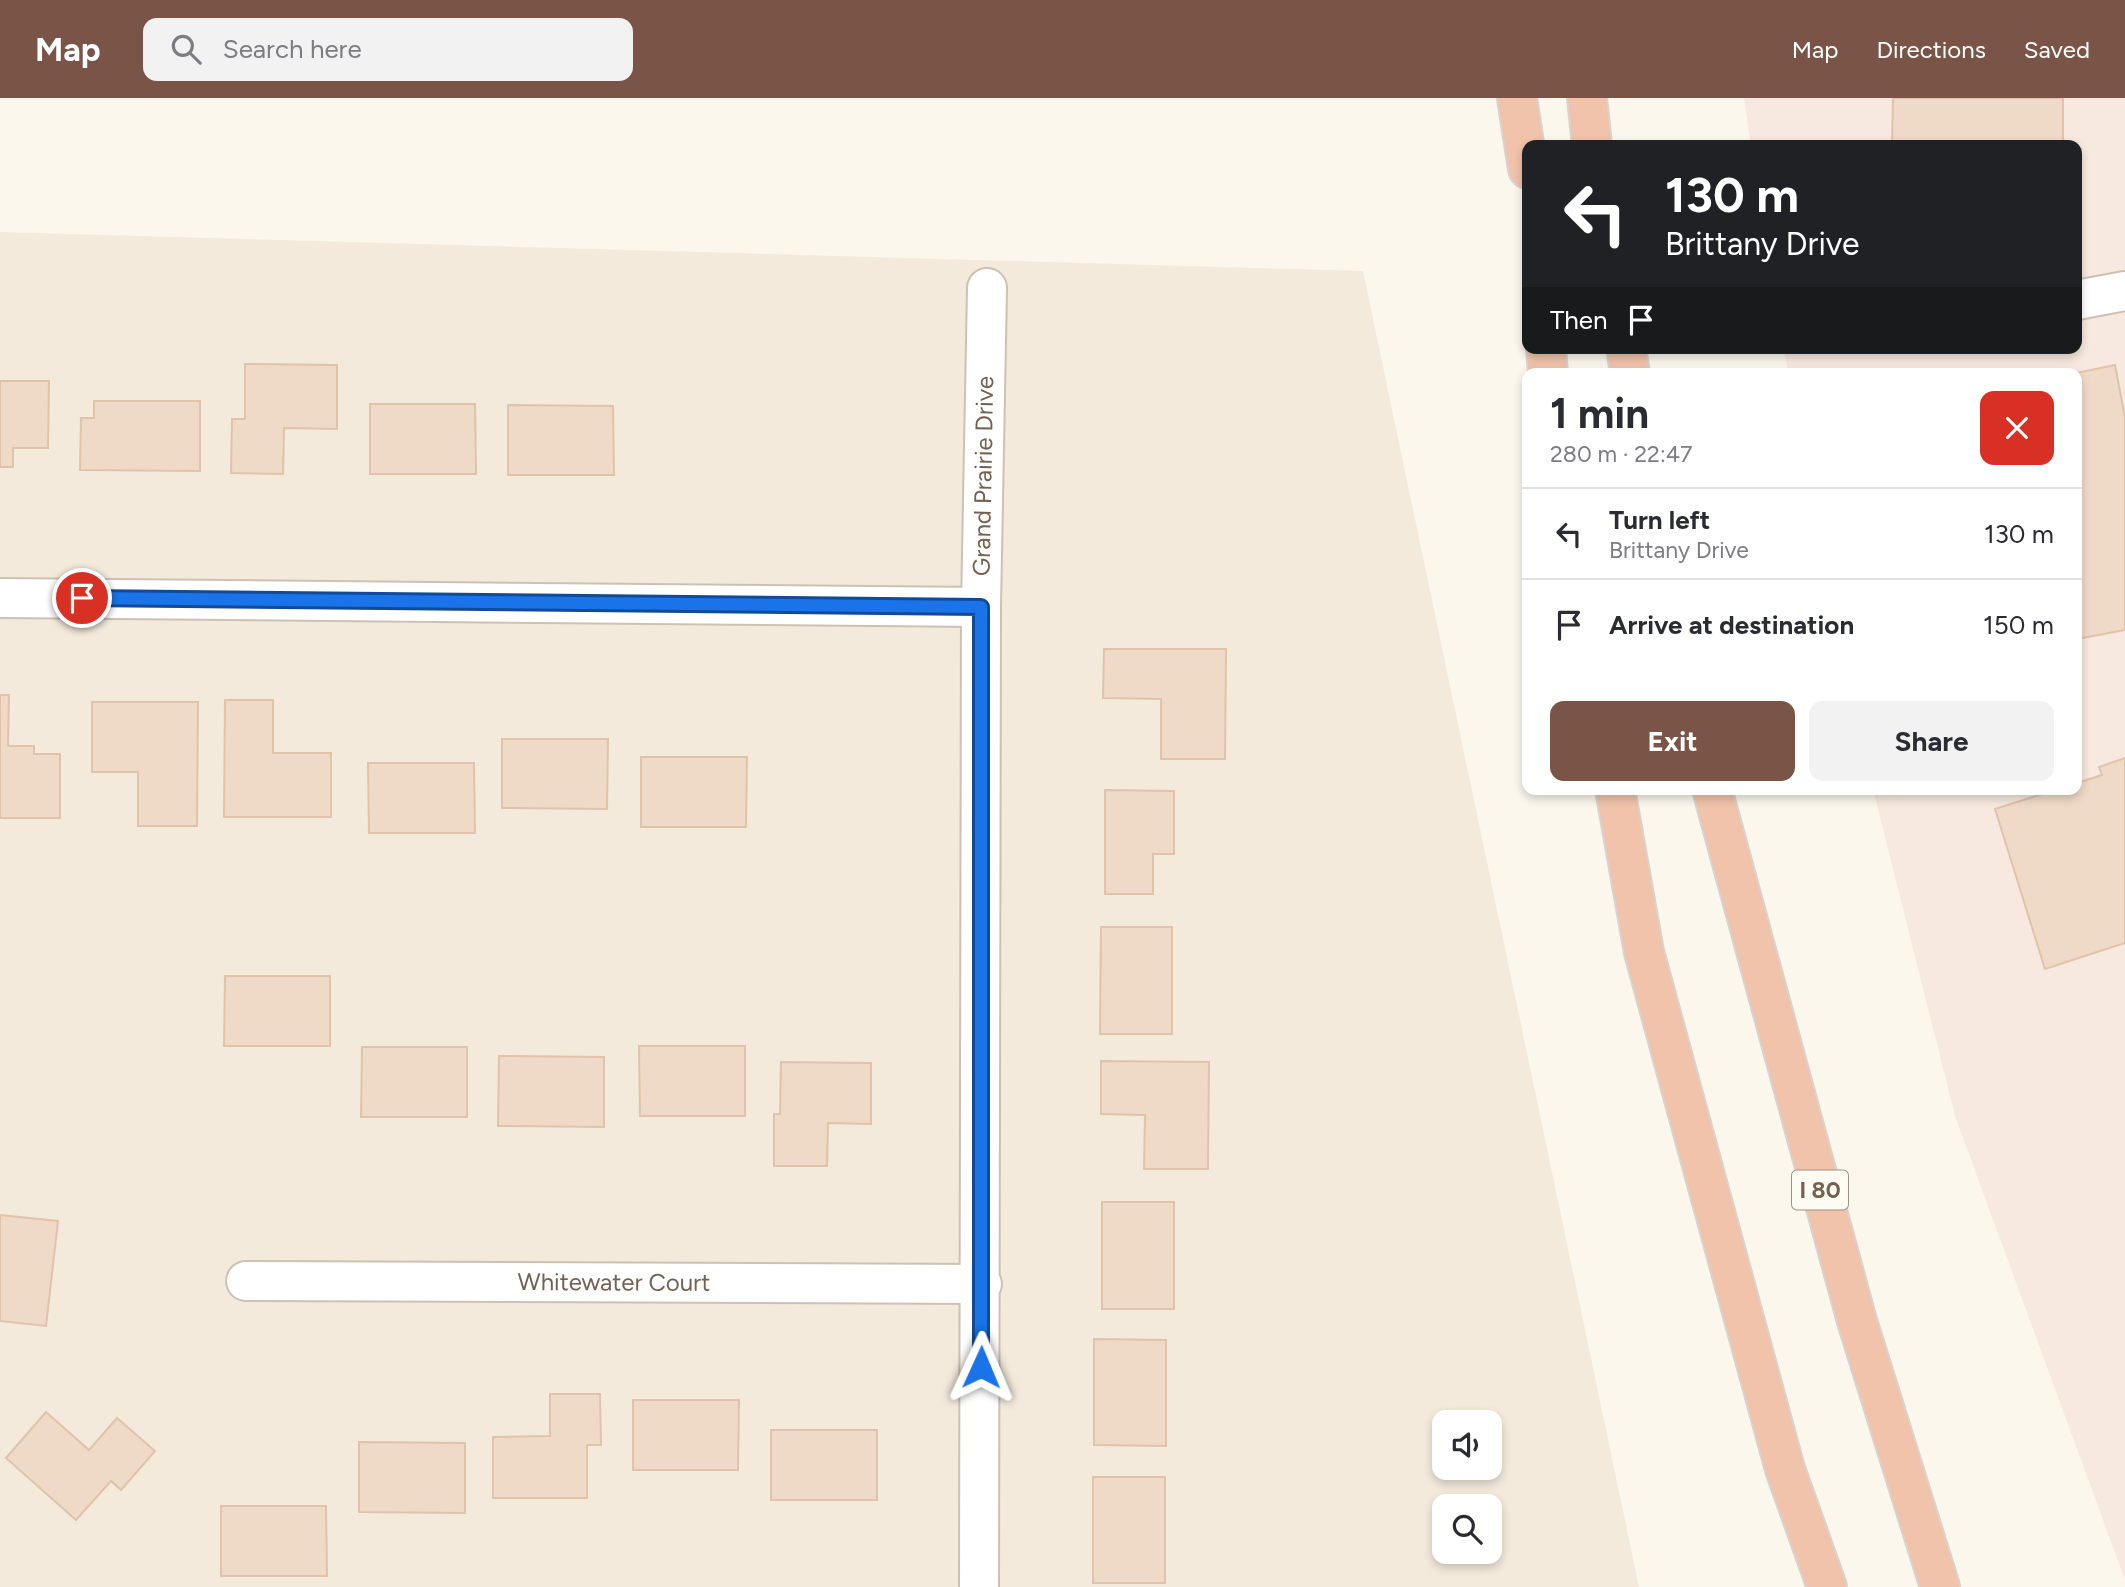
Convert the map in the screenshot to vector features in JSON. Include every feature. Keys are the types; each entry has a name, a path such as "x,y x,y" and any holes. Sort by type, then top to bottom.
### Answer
{"highway":[{"path":"1517,98 1524,140"},
{"path":"1587,98 1591,140"},
{"path":"1616,795 1647,965 1785,1469 1827,1587"},
{"name":"I 80","path":"1714,795 1857,1321 1940,1587"}],"street":[{"name":"Grand Prairie Drive","path":"979,1587 982,1284 981,607 987,288"},
{"path":"2082,299 2125,291"},
{"path":"0,598 981,607"},
{"name":"Whitewater Court","path":"246,1281 982,1284"}],"shaded area":[{"path":"1744,98 2125,98 2125,1580 1955,1116 1875,795 2082,795 2082,368 1787,368 1785,354 2082,354 2082,140 1750,140"},
{"path":"0,232 1363,271 1639,1587 0,1587"}],"building":[{"path":"1893,98 2063,98 2063,140 1892,140"},
{"path":"245,364 337,365 337,429 284,428 283,474 231,473 232,419 245,419"},
{"path":"2115,365 2125,418 2125,630 2082,638 2082,372"},
{"path":"0,381 49,381 48,448 13,448 13,467 0,467"},
{"path":"94,401 200,401 200,471 80,470 81,418 94,418"},
{"path":"370,404 475,404 476,474 370,474"},
{"path":"508,405 613,406 614,475 508,475"},
{"path":"1104,649 1226,649 1225,759 1161,759 1161,699 1103,698"},
{"path":"0,695 9,695 8,746 34,746 34,754 60,754 60,818 0,818"},
{"path":"225,700 273,700 273,753 331,753 331,817 224,817"},
{"path":"92,702 198,702 197,826 138,826 138,772 92,772"},
{"path":"502,739 608,739 607,809 502,808"},
{"path":"641,757 747,757 746,827 641,827"},
{"path":"2125,758 2125,943 2045,969 1995,809 2039,795 2082,795 2082,781 2102,775 2099,767"},
{"path":"368,763 474,763 475,833 369,833"},
{"path":"1105,790 1174,791 1174,854 1153,854 1153,894 1105,894"},
{"path":"1101,927 1172,927 1172,1034 1100,1034"},
{"path":"225,976 330,976 330,1046 224,1046"},
{"path":"639,1046 745,1046 745,1116 640,1116"},
{"path":"362,1047 467,1047 467,1117 361,1117"},
{"path":"499,1056 604,1057 604,1127 498,1126"},
{"path":"1101,1061 1209,1062 1208,1169 1144,1169 1145,1115 1101,1114"},
{"path":"781,1062 871,1063 871,1124 828,1123 827,1166 774,1166 774,1114 780,1114"},
{"path":"1102,1202 1174,1202 1174,1309 1102,1309"},
{"path":"0,1215 58,1221 46,1326 0,1321"},
{"path":"1094,1339 1166,1340 1166,1446 1094,1445"},
{"path":"550,1394 600,1394 601,1445 587,1445 587,1498 493,1498 493,1437 550,1436"},
{"path":"633,1400 739,1400 738,1470 633,1470"},
{"path":"46,1412 89,1450 117,1418 155,1451 121,1490 111,1481 76,1520 6,1458"},
{"path":"771,1430 877,1430 877,1500 771,1500"},
{"path":"359,1442 465,1443 465,1513 359,1512"},
{"path":"1093,1477 1165,1477 1165,1583 1093,1583"},
{"path":"221,1506 326,1506 327,1576 221,1576"}],"route":[{"path":"82,598 981,607 981,1367"}]}
